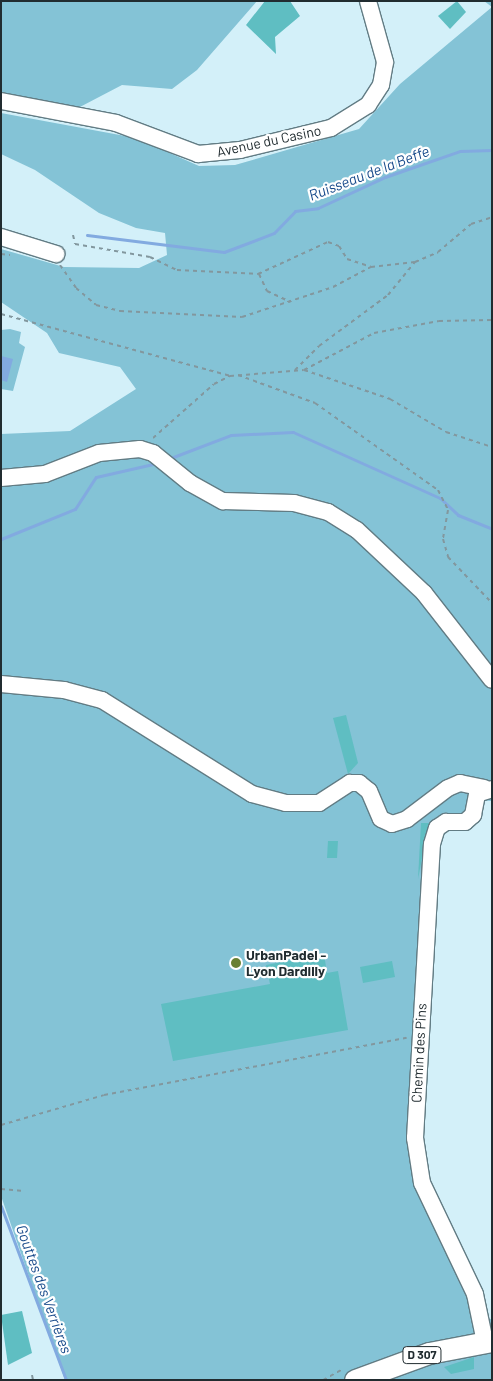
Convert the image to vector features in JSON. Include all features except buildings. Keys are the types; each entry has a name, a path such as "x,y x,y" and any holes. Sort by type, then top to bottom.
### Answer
{"main road":[{"name":"D 307","path":"355,1380 410,1358 488,1342"}],"street":[{"name":"Avenue du Casino","path":"1,101 116,123 198,154 240,150 331,128 368,105 380,85 385,62 368,1"},
{"path":"1,237 55,254"},
{"path":"1,478 46,474 99,452 146,451 223,501 294,503 342,518 424,593 492,680"},
{"path":"1,684 64,690 102,700 252,794 286,804 319,803 350,783 359,783 369,791 381,819 392,824 407,819 448,788 460,783 488,788"},
{"name":"Chemin des Pins","path":"488,788 477,794 473,815 465,822 446,822 438,828 432,844 415,1160 475,1294 488,1342"}],"path":[{"path":"55,254 76,288 96,305 120,311 242,317 293,302 371,267 415,262 438,252 472,224 492,216"},
{"path":"73,235 75,244 150,257 177,270 258,274 328,242 339,246 347,259 371,267"},
{"path":"295,370 319,346 388,295 415,262"},
{"path":"258,274 267,292 293,302"},
{"path":"1,314 230,376"},
{"path":"304,370 374,333 439,320 492,320"},
{"path":"146,451 214,384 230,376 295,370 304,370 390,399 446,432 492,447"},
{"path":"238,375 315,404 438,490 448,510 443,544 448,557 492,602"},
{"path":"1,1125 104,1095 421,1034"},
{"path":"1,1189 24,1191"},
{"path":"32,1375 33,1380"}],"shaded area":[{"path":"1,1 257,1 197,70 172,89 122,85 78,108 1,96"},
{"path":"484,1 492,1 492,7"},
{"path":"492,7 492,801 476,800 473,815 438,828 415,1160 482,1320 492,1319 492,1380 65,1380 1,1196 1,434 70,431 136,389 120,367 59,353 47,333 1,302 1,249 64,267 139,268 167,255 165,233 136,228 99,213 35,170 1,154 1,113 136,138 199,166 235,165 359,129 400,84"},
{"path":"10,329 21,332 19,343 25,347 13,391 1,389 1,330"},
{"path":"1,356 13,359 7,382 1,380"}],"waterway":[{"name":"Ruisseau de la Beffe","path":"87,235 224,252 274,233 295,211 318,208 385,177 460,151 492,150"},
{"path":"168,459 231,435 293,432 440,498 458,515 492,529"},
{"path":"1,539 75,509 96,477 157,463"},
{"name":"Gouttes des Verrières","path":"1,1206 66,1380"}],"place":[{"name":"UrbanPadel - Lyon Dardilly","path":"236,963"}]}
